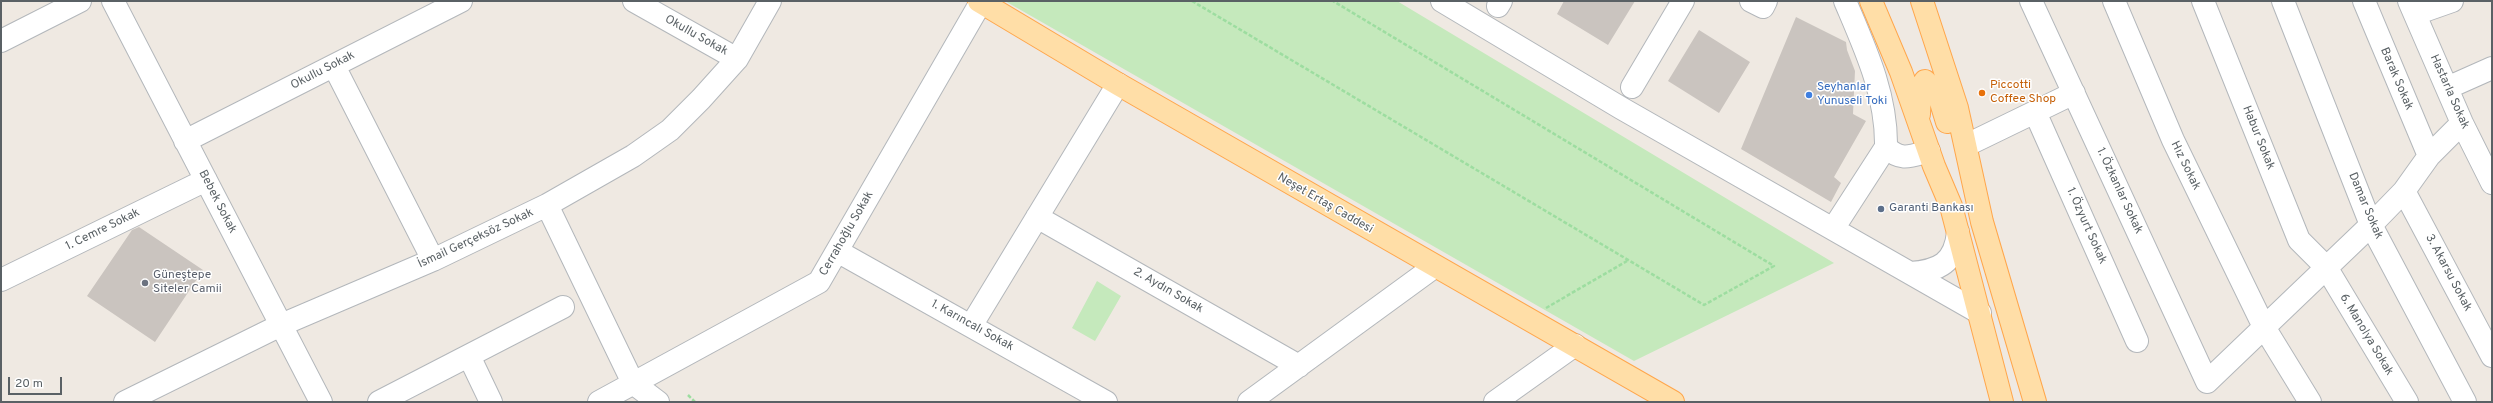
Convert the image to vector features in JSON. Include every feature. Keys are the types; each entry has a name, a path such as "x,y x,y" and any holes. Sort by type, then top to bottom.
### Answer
{"main road":[{"name":"Neşet Ertaş Caddesi","path":"980,1 1118,84 1434,267 1528,318 1673,402"},
{"path":"1871,1 1901,72 1929,151 1951,206 2002,402"},
{"path":"1924,4 1940,51 1956,108 1980,214 2035,402"},
{"path":"1918,119 1920,108 1920,90 1925,81 1943,103 1954,156 1969,196 1980,214"}],"street":[{"path":"1,41 80,1"},
{"name":"Bebek Sokak","path":"113,1 321,402"},
{"name":"Okullu Sokak","path":"634,1 737,59"},
{"name":"İsmail Gerçeksöz Sokak","path":"125,402 281,325 432,260 547,205 633,156 670,130 701,100 737,59 770,1"},
{"name":"Cerrahoğlu Sokak","path":"599,402 819,282 980,1"},
{"path":"1442,1 1621,108 1980,313"},
{"path":"1632,86 1683,1"},
{"path":"1751,1 1763,7 1766,1"},
{"path":"1833,229 1886,147 1886,124 1880,92 1845,1"},
{"name":"1. Özkanlar Sokak","path":"2032,1 2208,382 2264,327"},
{"name":"Hız Sokak","path":"2114,1 2173,140 2264,327 2310,402"},
{"name":"Habur Sokak","path":"2203,1 2299,240 2326,267"},
{"name":"Damar Sokak","path":"2283,1 2371,225 2465,402"},
{"name":"Barak Sokak","path":"2364,1 2429,156"},
{"path":"2412,8 2452,1"},
{"name":"Okullu Sokak","path":"186,140 334,66 448,4"},
{"name":"Hastarla Sokak","path":"2412,8 2462,123 2492,183"},
{"path":"334,66 432,260"},
{"path":"2447,88 2492,68"},
{"path":"971,326 1118,84"},
{"path":"1973,142 2074,93"},
{"name":"1. Özyurt Sokak","path":"2035,112 2138,341"},
{"path":"2264,327 2371,225 2404,190 2429,156 2462,123"},
{"path":"1886,147 1897,156 1904,157 1929,151"},
{"name":"1. Cemre Sokak","path":"1,280 206,180"},
{"name":"3. Akarsu Sokak","path":"2404,190 2492,356"},
{"path":"547,205 633,383 658,402"},
{"name":"2. Aydın Sokak","path":"1037,217 1299,366"},
{"path":"1910,273 1925,272 1943,265 1956,248 1958,232"},
{"name":"1. Karıncalı Sokak","path":"837,251 1106,402"},
{"path":"1249,402 1434,267"},
{"name":"6. Manolya Sokak","path":"2326,267 2407,402"},
{"path":"379,402 563,307"},
{"path":"1495,402 1575,346"},
{"path":"469,356 491,402"}],"path":[{"path":"1192,1 1704,305 1774,266 1333,1"},
{"path":"1528,318 1627,260"},
{"path":"688,395 695,402"}],"green space":[{"path":"1005,1 1397,1 1834,263 1634,361"},
{"path":"1097,281 1121,296 1095,341 1072,328"}],"building":[{"path":"1564,1 1635,1 1608,45 1557,14"},
{"name":"Seyhanlar Yunuseli Toki","path":"1796,17 1846,42 1847,50 1855,71 1853,114 1866,121 1834,177 1841,183 1831,202 1741,149"},
{"path":"1699,30 1750,62 1719,113 1668,81"},
{"name":"Güneştepe Siteler Camii","path":"139,227 203,270 155,342 87,296 132,230"}],"place":[{"name":"Piccotti Coffee Shop","path":"1982,93"},
{"name":"Seyhanlar Yunuseli Toki","path":"1809,95"},
{"name":"Garanti Bankası","path":"1881,209"},
{"name":"Güneştepe Siteler Camii","path":"145,283"}]}
